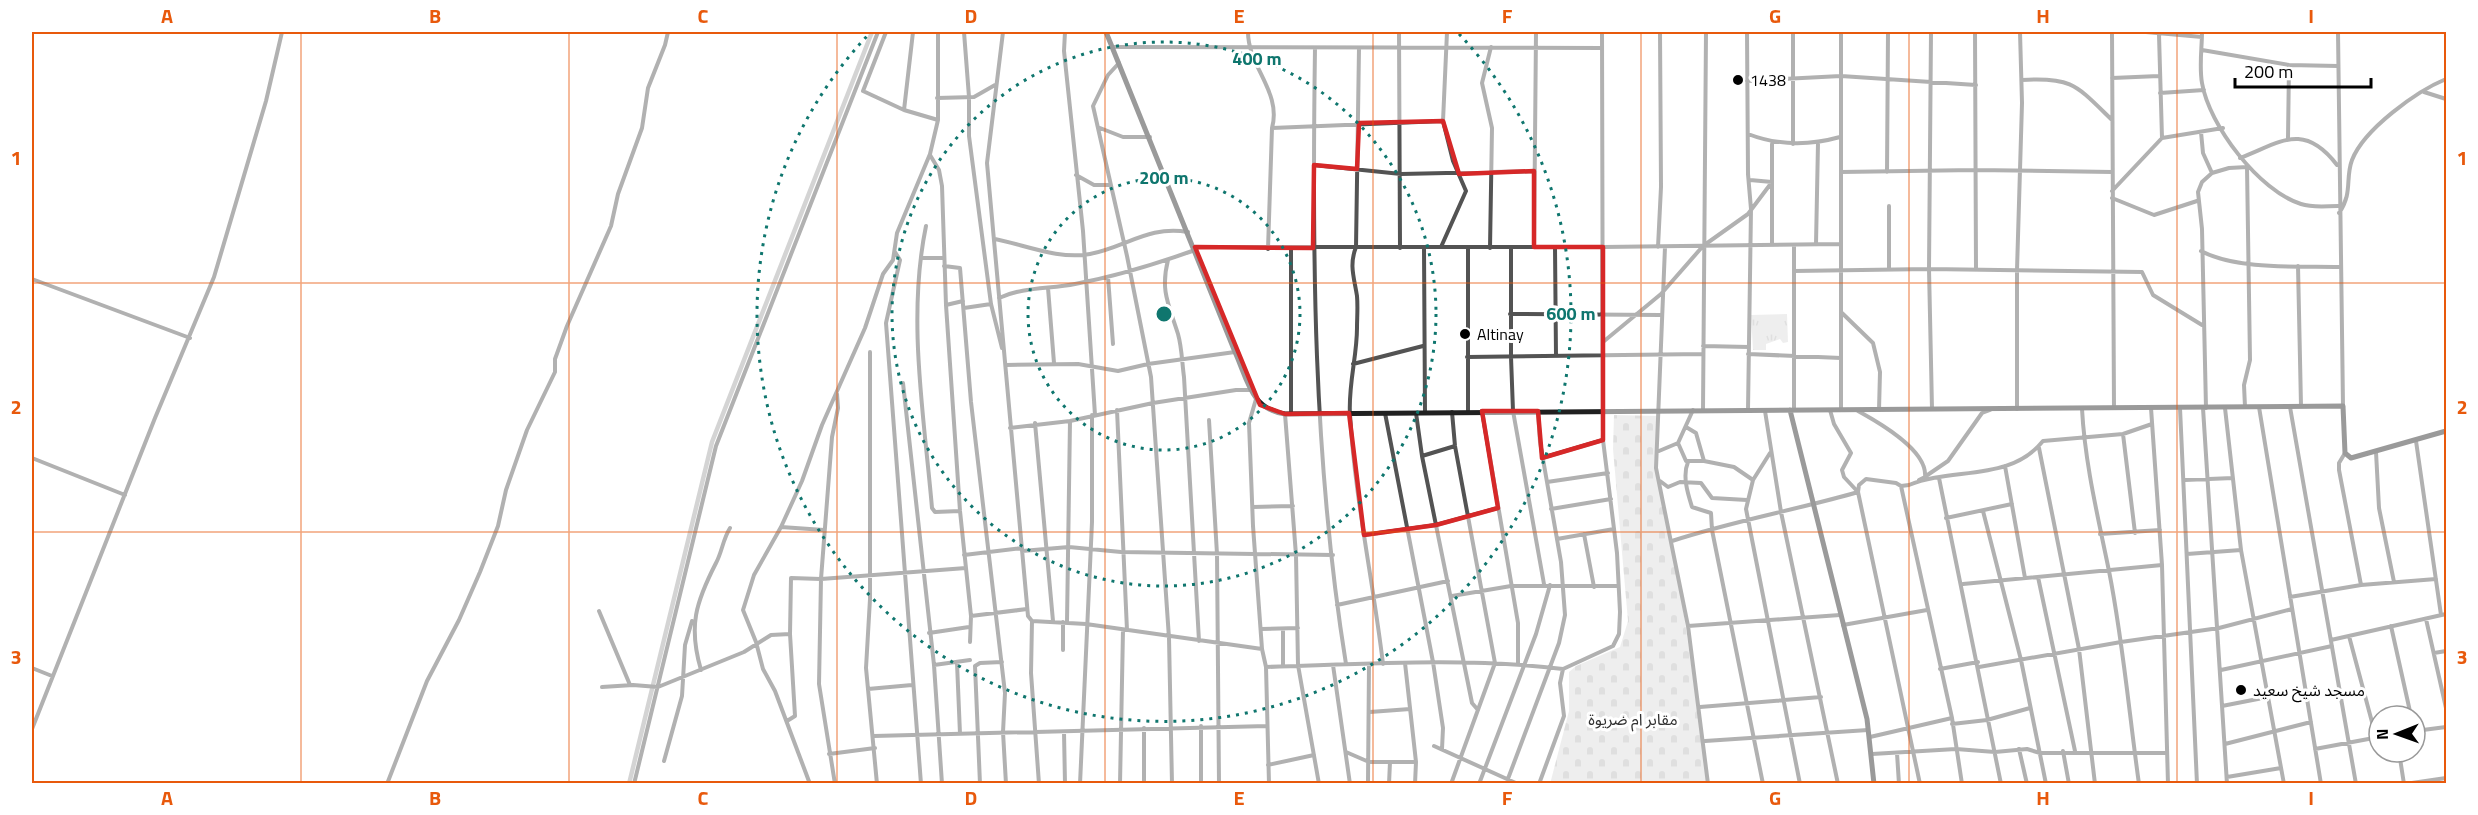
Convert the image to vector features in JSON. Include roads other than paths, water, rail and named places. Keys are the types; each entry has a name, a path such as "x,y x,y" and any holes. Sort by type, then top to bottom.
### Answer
{"street":[{"path":"32,729 220,258 266,101 282,32"},
{"path":"387,783 426,681 459,620 484,562 527,430 555,372 555,359 567,326 611,226 618,194 642,128 648,88 668,32"},
{"path":"634,783 716,446 878,32"},
{"path":"886,32 863,91 904,110 938,120"},
{"path":"904,110 913,32"},
{"path":"810,783 787,721 763,669 756,642 744,614 744,607 754,575 781,527 865,328 883,274 896,252 897,233 930,154 938,120 938,32"},
{"path":"964,32 969,97 969,136 991,304 1006,365 1027,609 1032,621 1039,783"},
{"path":"1003,32 987,163 1004,354"},
{"path":"1065,32 1065,67 1087,282 1093,415 1080,783"},
{"path":"1106,32 1189,232 1235,352 1256,399 1266,410 1288,413 1416,413 2343,406"},
{"path":"1248,32 1248,46 1274,102 1276,112 1272,128 1268,249"},
{"path":"1399,32 1400,248"},
{"path":"1441,247 1466,191 1447,144 1443,121 1447,32"},
{"path":"1534,248 1536,32"},
{"path":"1266,667 1433,662 1521,664 1563,669 1614,644 1619,631 1618,586 1611,498 1603,440 1602,32"},
{"path":"1658,247 1661,187 1660,32"},
{"path":"1703,410 1706,32"},
{"path":"1747,32 1748,174 1751,209 1748,410"},
{"path":"1793,32 1793,144"},
{"path":"1841,32 1841,410"},
{"path":"1887,172 1888,32"},
{"path":"1931,32 1929,269 1932,409"},
{"path":"1975,32 1976,269"},
{"path":"2018,409 2017,270 2022,80 2020,32"},
{"path":"2112,32 2114,408"},
{"path":"2146,32 2159,35 2202,37"},
{"path":"2202,32 2204,90 2223,128 2247,167 2294,202 2309,206 2338,206"},
{"path":"2338,32 2338,214 2345,453 2339,463 2339,470 2361,585"},
{"path":"2159,35 2162,138"},
{"path":"1112,47 1602,48"},
{"path":"1315,48 1312,248 1319,412 1337,605 1346,664"},
{"path":"1359,48 1356,247 1351,261 1357,300 1357,343 1349,412 1383,664"},
{"path":"1490,248 1492,128 1482,83 1491,48"},
{"path":"2202,50 2289,65 2338,66"},
{"path":"1119,63 1108,75 1094,101 1109,186 1131,272 1153,403 1169,638 1172,783"},
{"path":"2288,138 2289,65"},
{"path":"1747,81 1841,76 1976,85"},
{"path":"2112,78 2159,76"},
{"path":"2338,214 2348,197 2350,166 2358,148 2388,117 2446,79"},
{"path":"2022,80 2060,80 2083,93 2111,118"},
{"path":"938,98 979,96 995,85"},
{"path":"2160,93 2204,90"},
{"path":"2423,92 2446,99"},
{"path":"1272,128 1314,124 1443,121"},
{"path":"1099,128 1123,137 1150,136"},
{"path":"2112,191 2162,138 2223,128"},
{"path":"2201,132 2203,153 2212,173"},
{"path":"1748,134 1772,144 1818,143 1840,137"},
{"path":"2240,158 2288,138 2304,141 2325,150 2338,166"},
{"path":"1816,244 1818,143"},
{"path":"1772,144 1772,245"},
{"path":"930,154 941,180 946,306 960,511 971,616 970,642"},
{"path":"1314,165 1401,174 1459,174 1491,170 1534,171"},
{"path":"2228,783 2204,408 2202,229 2197,201 2202,182 2212,173 2229,168 2247,167"},
{"path":"2245,408 2244,385 2250,360 2247,167"},
{"path":"1840,172 1975,170 2112,172"},
{"path":"1076,175 1094,185 1109,186"},
{"path":"1750,180 1772,182"},
{"path":"1603,342 1661,294 1703,246 1748,214 1772,182"},
{"path":"2112,198 2154,214 2197,201"},
{"path":"1889,206 1889,269"},
{"path":"926,225 921,258 919,386 932,508 935,512 960,511"},
{"path":"995,239 1029,249 1084,255 1143,234 1174,230 1189,232"},
{"path":"1794,244 1792,410 1812,506 1869,730 1874,783"},
{"path":"999,298 1012,292 1087,282 1131,272 1195,248 1603,248 1840,244"},
{"path":"1665,246 1660,315 1659,451 1656,465 1688,626 1705,741 1708,783"},
{"path":"1468,247 1468,411"},
{"path":"1555,247 1556,356"},
{"path":"1291,248 1288,413 1299,665 1319,783"},
{"path":"1424,248 1425,412"},
{"path":"1511,248 1510,357 1514,411 1544,584"},
{"path":"2201,250 2212,257 2249,263 2339,267"},
{"path":"896,252 900,260 886,323 921,783"},
{"path":"921,258 943,258"},
{"path":"1168,260 1164,276 1164,296 1179,337 1182,359 1199,641"},
{"path":"944,266 960,268 971,402 998,614 1005,693 1003,732 1006,783"},
{"path":"2298,266 2301,407"},
{"path":"1794,271 1976,269 2142,272 2153,295 2202,326"},
{"path":"1108,277 1113,344"},
{"path":"32,279 190,338"},
{"path":"1048,288 1054,363"},
{"path":"946,306 963,301"},
{"path":"964,308 991,304"},
{"path":"1841,310 1873,343 1880,372 1879,410"},
{"path":"1510,314 1602,313 1633,317 1660,315"},
{"path":"1353,364 1423,346"},
{"path":"1703,346 1749,347"},
{"path":"870,352 868,689 877,783"},
{"path":"1006,365 1054,363 1118,371 1148,364 1235,352"},
{"path":"1467,357 1703,354"},
{"path":"1748,354 1841,358"},
{"path":"903,383 934,665 942,783"},
{"path":"1010,428 1035,423 1070,421 1153,403 1236,390 1252,390"},
{"path":"835,783 819,684 824,530 832,437 838,408 837,393"},
{"path":"1256,399 1249,423 1252,507 1262,649 1266,667 1269,783"},
{"path":"2259,407 2321,783"},
{"path":"2290,407 2356,783"},
{"path":"2151,408 2162,565 2168,783"},
{"path":"2180,408 2197,783"},
{"path":"2225,408 2241,550 2284,783"},
{"path":"1915,482 1948,461 1982,413 1998,409"},
{"path":"2082,409 2084,439 2121,642 2139,783"},
{"path":"1117,410 1125,630 1120,783"},
{"path":"1659,451 1678,443 1693,410"},
{"path":"1765,410 1781,512 1838,783"},
{"path":"1830,410 1834,424 1851,453 1842,470 1844,477 1858,492 1920,783"},
{"path":"1857,410 1894,431 1924,464 1925,477"},
{"path":"1482,411 1519,626 1521,664"},
{"path":"1507,781 1564,620 1563,585 1542,458 1538,411"},
{"path":"1451,783 1495,663 1455,446 1452,412"},
{"path":"1384,413 1405,530 1433,662 1442,723 1442,749"},
{"path":"1416,413 1422,456 1472,703 1478,710"},
{"path":"1209,420 1217,554 1219,783"},
{"path":"1063,650 1069,547 1070,421"},
{"path":"1035,423 1053,621"},
{"path":"1858,492 1862,482 1869,479 1896,483 1901,486 2005,466 2027,458 2043,441 2123,435 2152,424"},
{"path":"1686,427 1696,433 1704,461"},
{"path":"2345,453 2347,457 2354,458 2446,431"},
{"path":"2123,435 2135,533"},
{"path":"1542,458 1603,440"},
{"path":"2331,640 2444,615 2436,579 2416,441"},
{"path":"1678,443 1688,462 1685,470 1686,483 1692,507 1711,513 1712,530 1762,783"},
{"path":"1422,456 1455,446"},
{"path":"2038,448 2079,648 2095,783"},
{"path":"2376,452 2379,508 2394,582"},
{"path":"1770,453 1753,480 1747,500 1748,519 1800,783"},
{"path":"32,458 125,495"},
{"path":"1688,462 1704,461 1738,468 1753,480"},
{"path":"2005,466 2025,578"},
{"path":"1546,482 1608,473"},
{"path":"1658,478 1663,485 1668,487 1680,482 1701,483 1712,498 1747,500"},
{"path":"1939,478 1946,518 1963,584 2001,783"},
{"path":"2185,480 2233,478"},
{"path":"1901,486 1952,718 1962,783"},
{"path":"1672,541 1748,519 1812,506 1858,492"},
{"path":"1551,509 1611,498"},
{"path":"1946,518 2012,504"},
{"path":"1252,507 1293,506"},
{"path":"1364,535 1436,525 1498,508"},
{"path":"1983,511 2021,660 2046,783"},
{"path":"781,527 824,530"},
{"path":"664,762 680,705 685,645 699,596 717,561 729,528"},
{"path":"1557,539 1614,528"},
{"path":"2100,534 2160,530"},
{"path":"1584,534 1594,587"},
{"path":"964,555 990,551 1069,547 1121,552 1256,556 1333,555"},
{"path":"2187,554 2241,550"},
{"path":"1963,584 2162,565"},
{"path":"787,721 795,716 790,634 791,578 821,579 966,568"},
{"path":"2038,577 2075,751"},
{"path":"2290,597 2361,585 2436,579"},
{"path":"1337,605 1448,581"},
{"path":"1452,596 1511,586 1544,584 1618,586"},
{"path":"1479,783 1550,585"},
{"path":"971,616 1027,609"},
{"path":"1940,669 2021,660 2079,648 2219,628 2292,609"},
{"path":"1843,626 1928,610"},
{"path":"598,611 630,685"},
{"path":"1688,626 1840,615"},
{"path":"694,617 695,652 701,670"},
{"path":"2426,619 2446,708"},
{"path":"1032,621 1086,624 1169,638 1262,649"},
{"path":"2391,626 2408,704"},
{"path":"929,633 969,627"},
{"path":"1261,629 1298,628"},
{"path":"1283,629 1283,666"},
{"path":"602,687 630,685 658,687 744,652 756,642 771,635 790,634"},
{"path":"2349,636 2369,704"},
{"path":"2221,670 2332,646"},
{"path":"2434,653 2446,651"},
{"path":"934,665 969,660"},
{"path":"980,783 975,666 980,663 1002,662"},
{"path":"957,663 960,734"},
{"path":"1404,663 1416,762 1415,783"},
{"path":"1333,665 1350,783"},
{"path":"1368,782 1370,665"},
{"path":"32,668 52,676"},
{"path":"1539,783 1564,716 1560,683 1563,669"},
{"path":"868,689 912,685"},
{"path":"1700,707 1821,697"},
{"path":"2222,706 2268,698"},
{"path":"1952,724 1988,720 2030,708"},
{"path":"1370,712 1410,709"},
{"path":"1870,737 1952,718"},
{"path":"2225,744 2311,722"},
{"path":"1201,726 1201,783"},
{"path":"874,736 1267,726"},
{"path":"2427,729 2446,727"},
{"path":"1144,728 1144,783"},
{"path":"1705,741 1869,730"},
{"path":"1064,732 1065,783"},
{"path":"2315,749 2367,739"},
{"path":"1434,746 1485,768 1507,781 1518,783"},
{"path":"829,754 875,748"},
{"path":"1872,754 1956,749 1995,752 2019,749 2040,753 2092,751 2166,753"},
{"path":"2019,749 2027,783"},
{"path":"2063,751 2069,783"},
{"path":"1345,752 1351,757 1370,762 1416,762"},
{"path":"1897,753 1899,783"},
{"path":"1268,765 1314,755"},
{"path":"1389,783 1390,762"},
{"path":"2401,764 2404,783 2443,780"},
{"path":"2227,777 2281,768"}],"waterway":[{"path":"629,784 712,442 872,32"}],"place":[{"name":"1438","path":"1738,80"},
{"name":"Altinay","path":"1465,334"},
{"name":"مسجد شيخ سعيد","path":"2241,690"}],"park label":[{"name":"مقابر ام ضريوة","path":"1633,719"}]}
